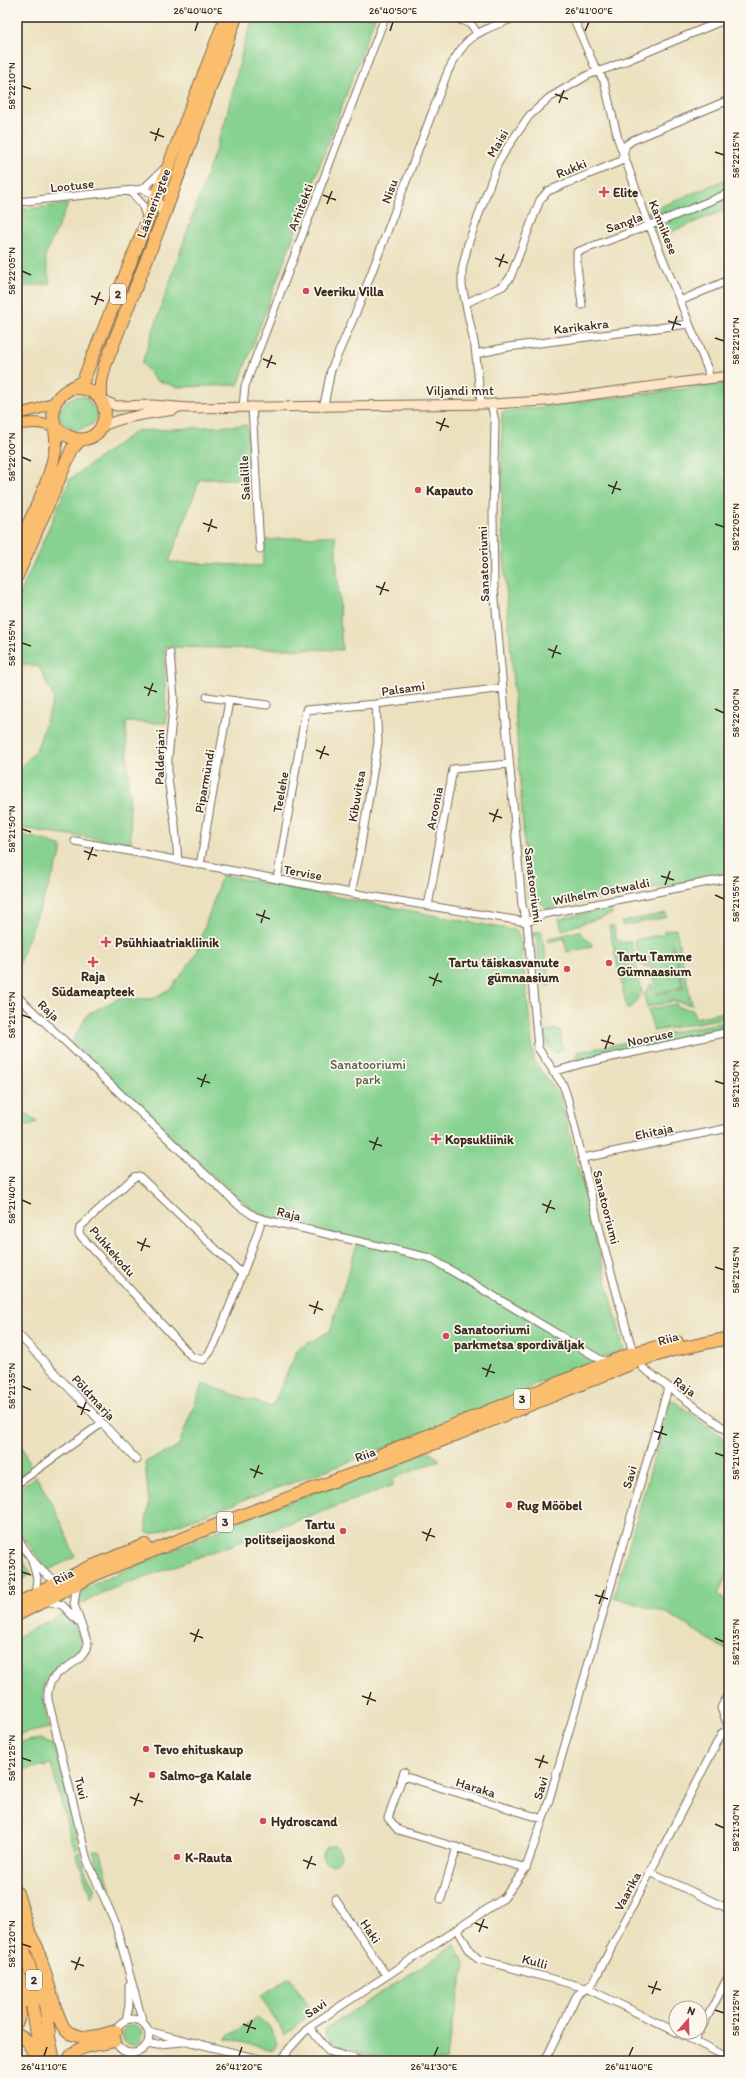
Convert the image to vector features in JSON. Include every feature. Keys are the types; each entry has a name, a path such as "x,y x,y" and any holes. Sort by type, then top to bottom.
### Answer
{"highway":[{"name":"Lääneringtee","path":"56,401 66,391 83,381 157,196 226,17"},
{"name":"Lääneringtee","path":"102,427 105,413 101,399 101,382 105,365 163,218 236,17"},
{"path":"73,388 90,390 101,399"},
{"path":"17,549 48,476 54,456 56,428 53,411 56,401"},
{"path":"56,428 65,436 80,440 92,437 102,427"},
{"path":"17,576 72,448 80,440"},
{"name":"Riia","path":"17,1604 40,1598 77,1584 197,1533 438,1442 636,1357 729,1331"},
{"name":"Riia","path":"17,1615 60,1582 120,1554 461,1423 610,1362 729,1338"},
{"path":"17,1893 31,1936 45,1999 49,2034"},
{"name":"2","path":"17,1928 28,1958 49,2034 54,2061"},
{"path":"31,1936 37,1947 56,2010 64,2027 69,2033 85,2038 115,2036"},
{"name":"2","path":"17,1937 33,2004 39,2057"},
{"path":"17,1967 39,2057"},
{"path":"17,1997 20,2014 17,2022"},
{"path":"17,2035 28,2041 39,2057"},
{"path":"68,2061 71,2054 77,2050 115,2036"}],"main road":[{"path":"17,414 38,409 56,401"},
{"path":"17,425 30,422 45,423 56,428"}],"street":[{"name":"Arhitekti","path":"248,406 245,386 385,17"},
{"path":"454,17 471,24 477,32"},
{"name":"Nisu","path":"324,405 331,370 360,303 448,71 466,42 477,32 516,17"},
{"name":"Kannikese","path":"573,17 598,72 604,80 623,154 708,370 709,378"},
{"name":"Maisi","path":"481,403 476,354 462,286 463,259 497,165 507,148 529,116 549,98 588,75 729,18"},
{"name":"Rukki","path":"466,303 503,286 510,278 540,200 548,191 621,161 626,145 633,140 729,100"},
{"path":"163,218 157,196 143,189 154,180 171,160"},
{"name":"Lootuse","path":"17,202 143,189"},
{"path":"130,191 144,208 146,223"},
{"name":"Sangla","path":"582,305 577,266 577,252 650,225 729,193"},
{"path":"680,301 729,280"},
{"name":"Karikakra","path":"476,354 508,347 689,324"},
{"name":"Viljandi mnt","path":"102,427 115,421 133,416 189,408 248,406 491,404 545,401 729,376"},
{"name":"Viljandi mnt","path":"101,399 116,406 153,405 189,408"},
{"name":"Sanatooriumi","path":"491,404 495,420 493,515 494,587 522,905 527,922 538,1048 563,1085 567,1096 602,1239 636,1357"},
{"name":"Saialille","path":"248,406 260,548"},
{"name":"Palderjani","path":"170,653 174,698 168,758 168,779 175,825 178,861"},
{"name":"Palsami","path":"306,710 376,704 503,688"},
{"path":"207,697 267,705"},
{"name":"Piparmündi","path":"200,865 230,701"},
{"name":"Kibuvitsa","path":"351,893 359,856 378,742 376,704"},
{"name":"Teelehe","path":"277,879 306,710"},
{"name":"Aroonia","path":"428,906 453,769 509,764"},
{"name":"Tervise","path":"75,840 351,893 527,922"},
{"name":"Wilhelm Ostwaldi","path":"527,922 544,914 729,878"},
{"name":"Raja","path":"17,996 238,1205 262,1219 430,1258 601,1360 610,1362"},
{"name":"Nooruse","path":"553,1072 591,1062 729,1032"},
{"name":"Ehitaja","path":"583,1158 729,1128"},
{"name":"Puhkekodu","path":"242,1274 139,1176 134,1177 80,1227 79,1234 192,1357 203,1360 210,1352 242,1274 262,1219"},
{"name":"Põldmarja","path":"17,1333 137,1460"},
{"name":"Raja","path":"636,1357 643,1368 729,1432"},
{"name":"Savi","path":"282,2061 289,2049 310,2027 386,1975 458,1930 504,1898 526,1868 543,1819 668,1388"},
{"path":"17,1484 102,1423"},
{"path":"17,1538 30,1557 46,1574 52,1579 60,1582"},
{"path":"30,1557 37,1578 40,1598"},
{"name":"Tuvi","path":"77,1584 73,1598 80,1624 86,1636 87,1649 82,1658 57,1673 51,1680 47,1692 48,1699 87,1860 115,1922 143,2023"},
{"name":"Tuvi","path":"40,1598 54,1601 62,1605 80,1624"},
{"path":"729,1693 721,1708 729,1729"},
{"name":"Vaarika","path":"545,2061 576,1997 581,1990 591,1986 594,1981 722,1733 729,1729"},
{"name":"Haraka","path":"457,1847 398,1830 388,1818 404,1774 543,1819"},
{"path":"441,1899 457,1847 526,1868"},
{"path":"650,1872 729,1909"},
{"name":"Haki","path":"336,1899 386,1975"},
{"name":"Kulli","path":"458,1930 470,1951 478,1959 586,1988 729,2058"},
{"name":"Tuvi","path":"126,2020 128,2006 128,1970"},
{"path":"708,2016 729,1975"},
{"path":"135,2019 143,2023 148,2031 147,2044 139,2052 128,2053 122,2051 115,2036 126,2020 135,2019"},
{"path":"310,2027 328,2051 363,2061"},
{"path":"148,2031 266,2061"},
{"path":"147,2044 187,2041"}],"green space":[{"path":"253,17 375,17 238,385 178,387 155,380 142,363 225,122 244,45"},
{"path":"729,178 729,208 659,237 648,212"},
{"path":"68,204 45,256 50,284 17,287 17,210"},
{"path":"729,383 729,744 727,736 719,738 729,778 729,873 546,909 539,900 528,896 502,529 502,412"},
{"path":"76,396 86,397 99,415 92,424 75,431 62,424 59,413 66,401"},
{"path":"247,425 251,479 200,479 169,562 262,566 266,540 335,535 342,650 164,647 166,723 126,722 131,843 17,828 17,770 36,751 54,698 39,667 17,663 17,601 70,479 136,431"},
{"path":"22,835 51,842 62,847 60,857 17,968 17,836"},
{"name":"Sanatooriumi park","path":"222,875 517,931 521,943 534,1061 560,1096 624,1350 536,1384 526,1391 346,1463 152,1534 147,1533 146,1522 149,1504 145,1462 178,1447 202,1384 272,1407 298,1349 330,1331 358,1241 258,1214 188,1154 72,1042 88,1014 119,998 152,999 171,988 195,956"},
{"path":"610,908 612,914 562,930 559,919"},
{"path":"666,913 667,917 623,926 621,922"},
{"path":"609,926 614,927 617,941 620,940 621,943 631,941 642,992 632,1007 627,1009"},
{"path":"676,929 692,1005 674,1001 647,1007 644,995 650,985 652,984 654,995 684,988 673,944 671,944 673,953 654,957 651,948 653,957 647,958 647,969 639,963 635,940 664,934 664,931"},
{"path":"541,931 551,985 549,986 542,982 536,934 533,937 531,936 533,932"},
{"path":"579,931 591,943 592,947 567,952 564,938 548,942 548,939"},
{"path":"675,954 679,969 652,975 649,960"},
{"path":"679,972 682,987 656,993 653,977"},
{"path":"675,1004 677,1007 693,1010 695,1018 729,1011 729,1017 654,1031 648,1010"},
{"path":"729,1021 729,1029 576,1062 578,1052"},
{"path":"557,1029 560,1031 563,1049 554,1053 548,1046 545,1034 547,1031"},
{"path":"17,1106 37,1122 17,1129"},
{"path":"671,1399 729,1442 729,1570 718,1594 729,1601 729,1652 669,1614 614,1597"},
{"path":"17,1433 31,1468 17,1478"},
{"path":"425,1452 431,1452 440,1460 392,1479 394,1485 104,1592 80,1605 77,1600 78,1596 89,1586 254,1515"},
{"path":"36,1476 56,1511 75,1557 48,1570 17,1529 17,1490"},
{"path":"17,1551 31,1574 17,1582"},
{"path":"63,1613 78,1631 81,1638 81,1644 73,1655 47,1677 44,1683 43,1700 49,1728 17,1735 17,1637"},
{"path":"40,1739 52,1745 56,1751 79,1847 75,1849 71,1840 51,1764 18,1771 18,1745 21,1742"},
{"path":"332,1846 338,1849 341,1855 338,1861 332,1864 326,1861 323,1855 326,1849"},
{"path":"80,1851 85,1870 94,1887 94,1892 91,1897 88,1896 90,1894 76,1854"},
{"path":"93,1851 101,1852 111,1893 100,1872"},
{"path":"455,1945 465,1964 445,2061 389,2061 335,2045 327,2036 325,2029"},
{"path":"290,1978 313,2012 285,2035 260,1996"},
{"path":"258,2017 270,2028 278,2044 273,2050 225,2038"},
{"path":"128,2025 136,2025 142,2031 142,2039 136,2045 128,2045 122,2039 122,2031"}],"place":[{"name":"Elite","path":"604,192"},
{"name":"Veeriku Villa","path":"306,291"},
{"name":"Kapauto","path":"418,490"},
{"name":"Psühhiaatriakliinik","path":"106,942"},
{"name":"Raja Südameapteek","path":"93,962"},
{"name":"Tartu Tamme Gümnaasium","path":"609,963"},
{"name":"Tartu täiskasvanute gümnaasium","path":"567,969"},
{"name":"Kopsukliinik","path":"436,1139"},
{"name":"Sanatooriumi parkmetsa spordiväljak","path":"446,1336"},
{"name":"Rug Mööbel","path":"509,1505"},
{"name":"Tartu politseijaoskond","path":"343,1531"},
{"name":"Tevo ehituskaup","path":"146,1749"},
{"name":"Salmo-ga Kalale","path":"152,1775"},
{"name":"Hydroscand","path":"263,1821"},
{"name":"K-Rauta","path":"177,1857"}]}
